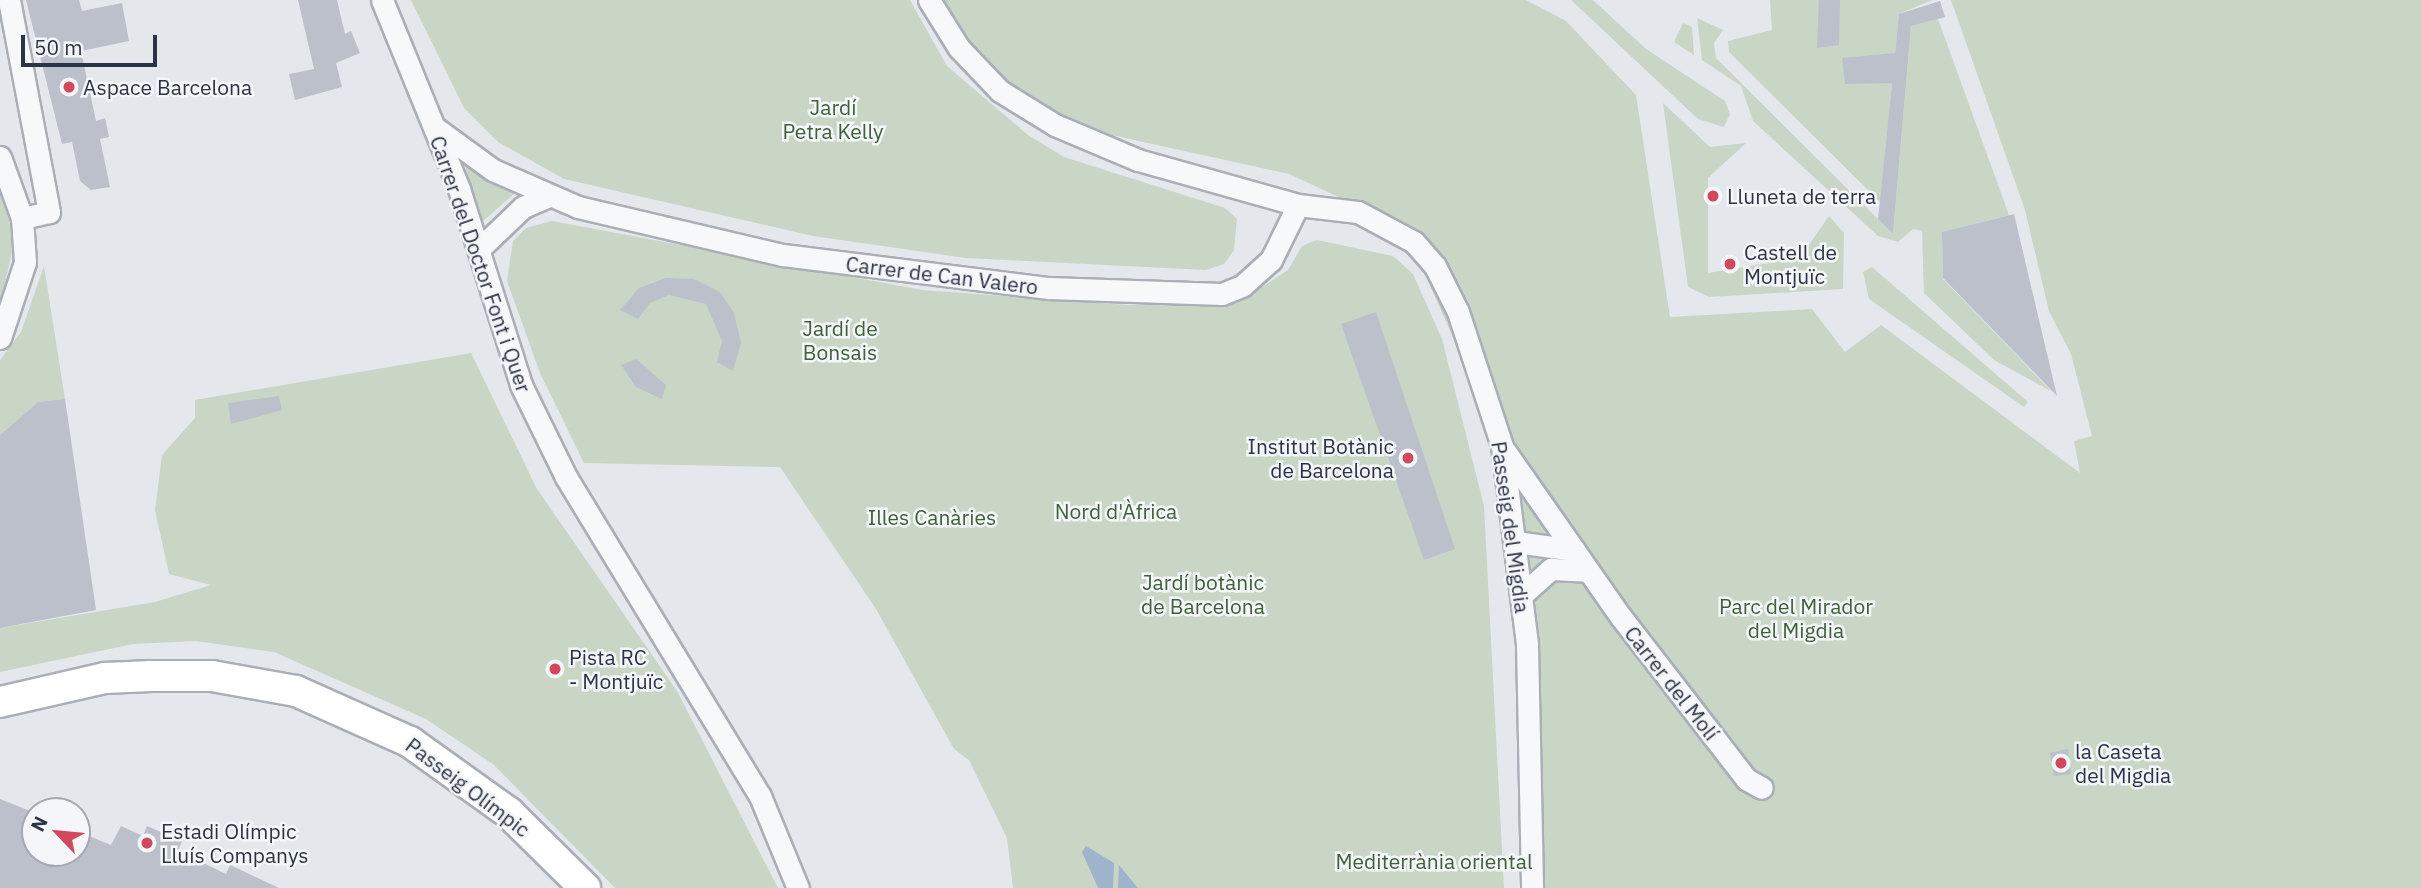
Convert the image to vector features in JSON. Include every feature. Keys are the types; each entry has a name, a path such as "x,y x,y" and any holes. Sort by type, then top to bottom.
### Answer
{"street":[{"path":"9,0 49,212 22,218"},
{"name":"Carrer del Doctor Font i Quer","path":"382,0 434,127 479,249 521,385 566,477 707,701 760,796 798,888"},
{"name":"Passeig del Migdia","path":"929,0 959,48 1000,91 1055,125 1138,160 1298,205 1357,212 1414,242 1435,265 1458,312 1502,446 1523,594 1532,888"},
{"name":"Carrer de Can Valero","path":"434,127 493,170 547,197 783,255 1049,288 1200,295 1242,286 1262,268 1298,205"},
{"path":"0,157 22,218 25,262 0,338"},
{"path":"479,249 523,206 547,197"},
{"name":"Carrer del Molí","path":"1502,446 1581,561 1746,779 1762,788"},
{"path":"1516,542 1581,561"},
{"path":"1523,594 1551,569 1581,561"},
{"name":"Passeig Olímpic","path":"3,703 105,678 151,676 212,676 296,691 410,741 509,813 585,888"}],"green space":[{"name":"Jardí Petra Kelly","path":"411,0 910,0 947,66 1028,135 1064,157 1225,208 1237,219 1234,250 1224,264 1206,270 966,258 813,236 564,179 498,142 464,108"},
{"name":"Parc del Mirador del Migdia","path":"940,0 1526,0 1566,21 1636,95 1670,317 1812,309 1845,352 1881,325 2080,473 2074,441 2092,436 2071,354 2049,311 2025,210 1951,0 2421,0 2421,888 1532,888 1527,645 1502,447 1423,270 1356,205 1289,174 1075,127 1008,85 950,22"},
{"path":"1571,0 1593,0 1646,49 1725,101 1730,114 1724,127 1698,119"},
{"path":"1770,0 1932,0 1899,14 1880,202 1729,52 1728,41 1772,30"},
{"path":"1697,18 1723,30 1714,43 1716,58 1893,234 1911,26 1938,19 2009,215 1942,232 1943,279 2051,391 1994,360 1924,293 1922,231 1913,229 1898,242 1878,236 1753,121 1741,86 1702,60"},
{"path":"1683,23 1692,27 1694,55 1674,42"},
{"path":"1663,103 1710,147 1746,143 1708,178 1708,273 1800,258 1829,216 1844,233 1843,289 1709,297 1688,287"},
{"path":"463,158 515,193 482,222 479,220"},
{"path":"0,182 14,242 0,307"},
{"name":"Jardí botànic de Barcelona","path":"552,221 922,290 1128,305 1241,301 1288,270 1302,246 1317,240 1393,256 1413,274 1442,339 1484,506 1504,888 1013,888 1007,838 969,760 954,749 876,609 780,467 584,463 540,373 507,281 513,241 526,228"},
{"path":"44,266 65,399 38,402 0,435 0,360 21,332"},
{"path":"1872,267 2028,402 2024,407 1869,299 1863,272"},
{"path":"471,353 537,489 677,691 778,888 615,888 494,765 426,719 274,652 196,641 133,644 0,672 0,628 155,602 211,585 169,574 155,510 162,455 195,418 195,400"}],"water":[{"path":"1086,846 1114,863 1113,888 1098,888 1082,852"},
{"path":"1119,865 1138,888 1118,888"}],"building":[{"name":"Aspace Barcelona","path":"26,0 79,0 82,11 122,3 129,41 81,51 96,121 105,118 109,137 100,139 110,187 91,190 80,181 72,142 62,144"},
{"path":"298,0 337,0 345,34 351,31 360,53 336,63 342,87 295,100 289,74 314,69"},
{"path":"1819,0 1840,0 1839,45 1817,48"},
{"path":"1940,1 1945,17 1911,26 1893,234 1878,219 1892,83 1845,84 1842,58 1895,53 1899,14"},
{"path":"2014,214 2057,396 1943,278 1942,232"},
{"path":"666,278 694,279 720,292 734,313 741,343 733,371 717,362 722,341 706,304 669,295 650,303 638,319 620,310 639,288"},
{"name":"Institut Botànic de Barcelona","path":"1376,312 1455,549 1424,560 1341,324"},
{"path":"636,359 666,385 662,399 636,387 621,365"},
{"path":"279,396 282,410 231,424 228,403"},
{"path":"65,399 96,610 0,628 0,435 38,402"},
{"name":"la Caseta del Migdia","path":"2068,749 2071,774 2054,776 2050,753"},
{"name":"Estadi Olímpic Lluís Companys","path":"0,799 21,807 21,867 91,867 91,837 111,845 121,826 143,836 147,826 182,841 178,851 226,874 230,865 279,888 0,888"}],"place":[{"name":"Aspace Barcelona","path":"69,87"},
{"name":"Lluneta de terra","path":"1713,196"},
{"name":"Castell de Montjuïc","path":"1730,264"},
{"name":"Institut Botànic de Barcelona","path":"1408,458"},
{"name":"Pista RC - Montjuïc","path":"555,669"},
{"name":"la Caseta del Migdia","path":"2061,763"},
{"name":"Estadi Olímpic Lluís Companys","path":"147,843"}],"park label":[{"name":"Jardí de Bonsais","path":"840,340"},
{"name":"Nord d'Àfrica","path":"1116,511"},
{"name":"Illes Canàries","path":"932,517"},
{"name":"Mediterrània oriental","path":"1434,861"}]}
